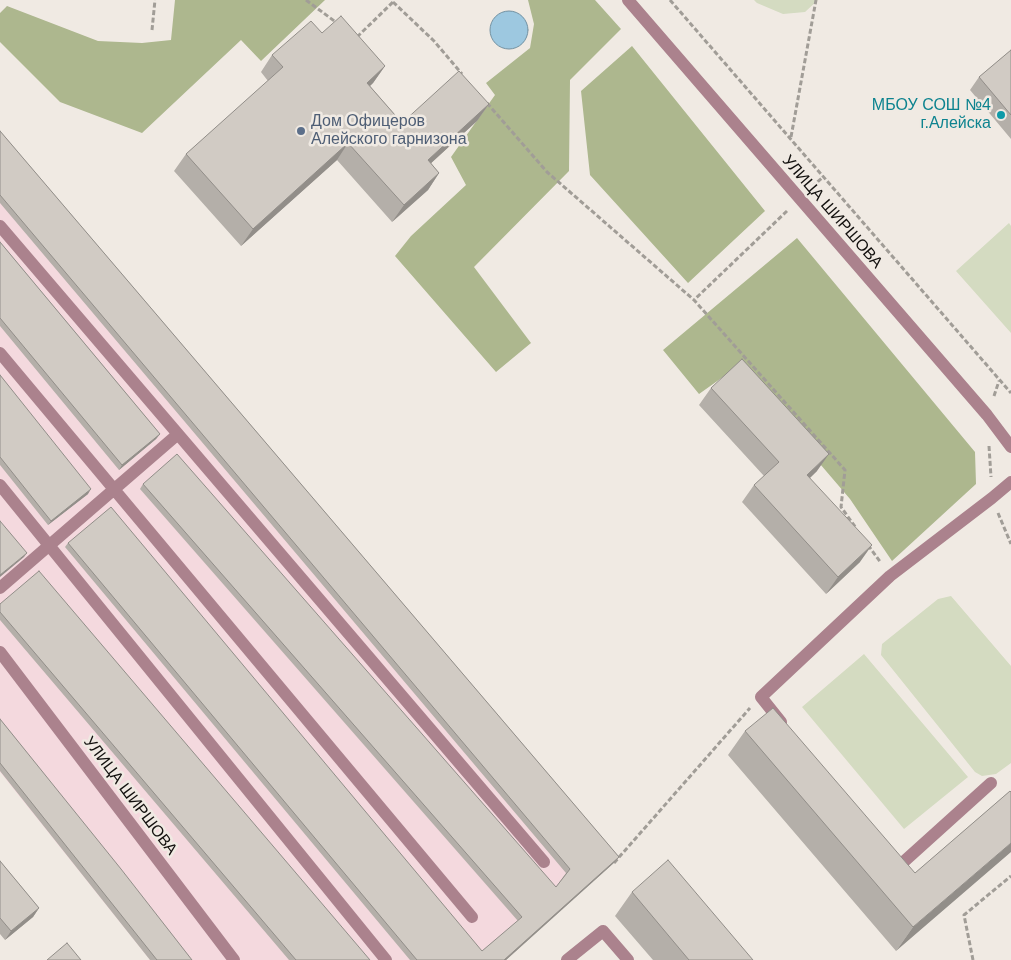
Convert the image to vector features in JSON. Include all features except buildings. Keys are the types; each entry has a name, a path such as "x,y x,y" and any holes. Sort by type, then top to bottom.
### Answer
{"street":[{"name":"УЛИЦА ШИРШОВА","path":"628,0 987,415 1011,447"},
{"path":"0,226 544,862"},
{"path":"0,353 472,917"},
{"path":"0,588 178,434"},
{"path":"792,735 761,696 890,576 1011,482"},
{"path":"0,485 386,960"},
{"name":"УЛИЦА ШИРШОВА","path":"0,652 234,960"},
{"path":"887,850 900,866 991,783"},
{"path":"567,960 603,931 628,960"}],"path":[{"path":"152,30 155,0"},
{"path":"306,0 342,27"},
{"path":"670,0 1011,393"},
{"path":"790,138 816,0"},
{"path":"349,32 356,38 394,1 434,41 465,78"},
{"path":"484,100 547,172 694,300 845,470 841,507 857,530"},
{"path":"694,300 824,176"},
{"path":"999,380 987,415 992,498 1011,544"},
{"path":"863,538 890,576"},
{"path":"612,864 761,696"},
{"path":"973,960 964,915 1011,876"}],"shaded area":[{"path":"0,139 607,867 505,960 150,960 0,772"}],"green space":[{"path":"175,0 325,0 261,61 241,40 142,133 60,102 0,42 0,13 7,6 98,41 142,43 171,40"},
{"path":"528,0 595,0 621,29 570,80 569,171 474,267 531,343 496,372 395,256 411,236 466,185 451,157 495,95 486,83 530,48 534,24"},
{"path":"754,0 818,0 805,12 783,14"},
{"path":"632,46 765,211 688,283 590,175 581,91"},
{"path":"1009,223 1011,226 1011,333 956,271"},
{"path":"797,238 975,452 976,484 892,561 850,499 737,367 699,394 663,350"},
{"path":"951,596 1011,666 1011,763 996,774 982,776 975,772 881,655 882,644 938,599"},
{"path":"864,654 968,777 904,829 802,707"}],"water":[{"path":"509,11 523,16 528,30 523,44 509,49 495,44 490,30 495,16"}],"place":[{"name":"МБОУ СОШ №4 г.Алейска","path":"1001,115"},
{"name":"Дом Офицеров Алейского гарнизона","path":"301,131"}]}
